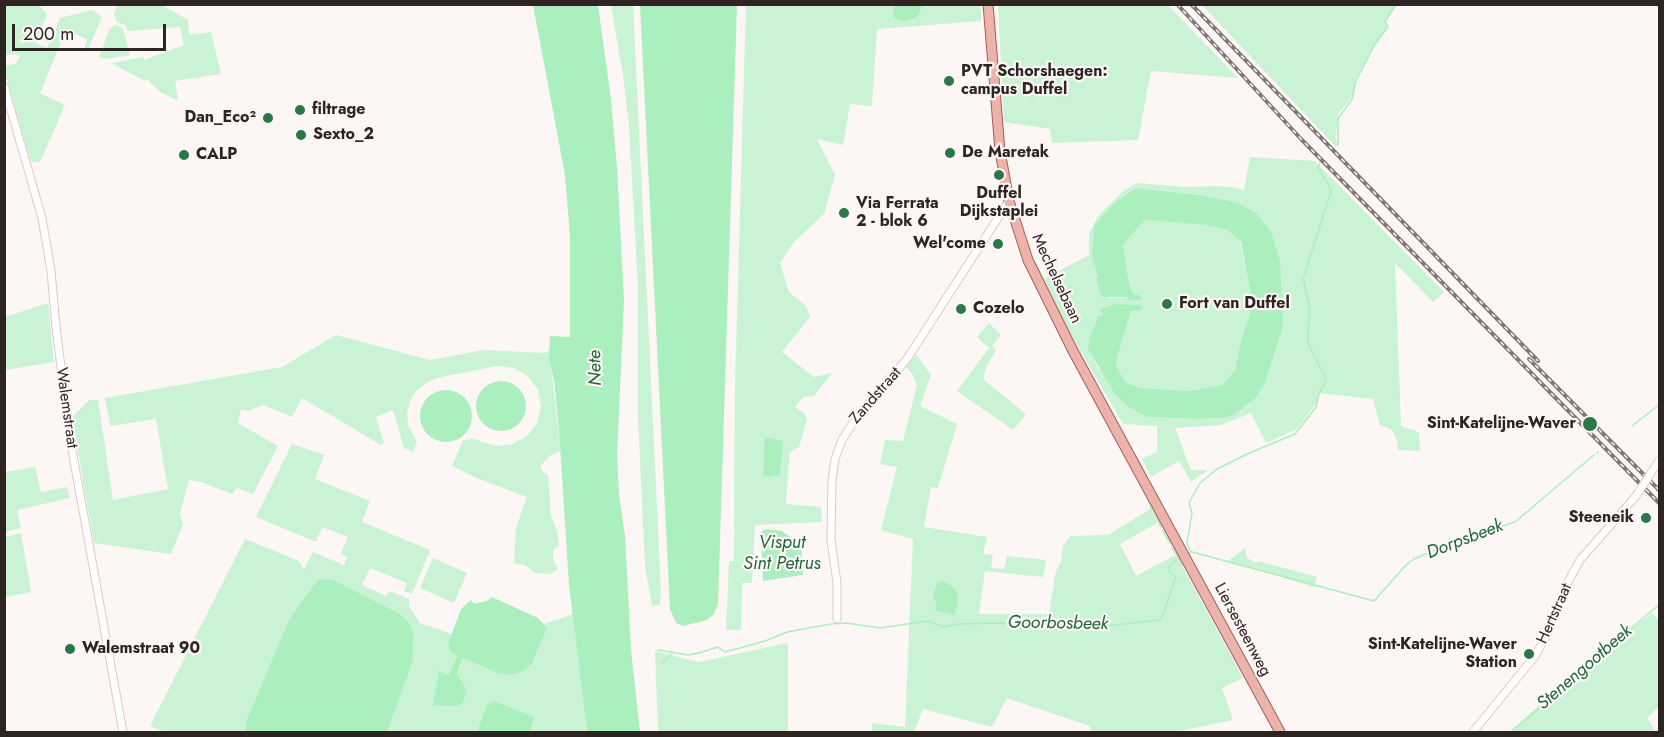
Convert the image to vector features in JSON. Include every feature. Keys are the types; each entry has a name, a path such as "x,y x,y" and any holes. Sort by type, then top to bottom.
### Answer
{"main road":[{"name":"Mechelsebaan","path":"988,4 997,129 1009,201 1028,260 1073,351 1178,541"},
{"name":"Liersesteenweg","path":"1178,541 1280,732"}],"street":[{"name":"Walemstraat","path":"4,86 42,218 51,271 70,439 123,732"},
{"name":"Zandstraat","path":"837,619 837,583 831,540 832,480 835,459 842,440 856,418 908,359 1009,201"},
{"name":"Hertstraat","path":"1473,732 1535,656 1580,560 1636,496 1659,459"}],"shaded area":[{"path":"5,4 39,5 47,14 36,43 47,48 60,18 92,10 102,17 87,52 84,50 87,39 66,30 40,93 65,105 40,162 33,162 30,159 5,73 5,66 17,63 20,56 5,55"},
{"path":"118,4 162,5 188,20 189,35 211,32 221,74 175,81 178,101 159,91 147,79 145,81 111,63 144,57 144,60 184,45 180,27 128,31 125,25 117,22 114,14"},
{"path":"611,5 633,5 661,591 660,605 652,606 645,566 638,417 638,287 629,126"},
{"path":"746,5 981,5 981,21 877,29 872,106 850,104 843,145 817,139 835,175 824,214 794,242 780,263 789,292 806,306 810,317 782,352 814,377 832,373 814,396 803,397 795,407 805,414 807,419 799,447 790,452 786,504 821,507 822,522 755,525 752,583 742,583 741,630 726,630 729,561 734,561 735,385"},
{"path":"998,5 1168,5 1238,78 1151,71 1138,140 1052,143 1050,129 1004,122"},
{"path":"1202,5 1397,5 1385,22 1388,27 1375,44 1355,80 1353,95 1339,113 1335,138 1338,145 1336,147"},
{"path":"116,25 123,29 130,55 106,59 99,57 110,28"},
{"path":"1250,157 1315,161 1444,292 1433,302 1395,263 1401,426 1419,432 1420,451 1398,450 1396,437 1392,430 1380,425 1373,399 1318,393 1317,402 1297,429 1266,443 1251,413 1221,425 1175,428 1191,470 1208,470 1191,482 1179,461 1151,477 1142,459 1157,452 1157,426 1123,424 1066,326 1044,279 1089,255 1089,233 1098,216 1122,192 1137,183 1186,187 1218,186 1244,191","holes":["1136,188 1237,202 1256,213 1283,327 1265,383 1256,398 1234,415 1198,419 1147,417 1098,368 1088,349 1099,315 1102,316 1116,304 1126,305 1131,311 1116,362 1118,370 1127,383 1141,388 1190,391 1222,385 1235,370 1241,340 1250,314 1251,297 1240,241 1227,230 1205,225 1144,220 1123,244 1129,283 1133,294 1139,297 1129,300 1127,297 1110,298 1100,293 1096,280 1098,278 1094,226 1114,203"]},
{"path":"48,303 54,362 5,370 5,317"},
{"path":"989,323 1001,335 992,346 996,351 984,373 984,380 1026,414 1013,430 957,391 989,348 977,337"},
{"path":"336,335 430,360 483,350 545,353 549,350 561,451 551,455 540,466 548,475 551,516 559,545 553,550 553,559 558,569 551,574 535,573 525,565 514,563 516,528 527,497 452,466 463,440 474,439 496,446 513,444 527,436 537,423 541,406 538,390 528,376 514,368 497,366 437,378 416,391 407,413 408,425 417,442 413,452 404,448 393,410 376,417 384,443 381,445 302,398 292,417 263,405 248,411 241,409 238,423 278,446 253,494 237,488 232,494 201,482 189,480 180,513 183,525 171,554 94,543 72,417 89,400 98,400 113,500 168,489 156,419 110,426 105,398 282,367"},
{"path":"916,354 931,375 920,406 957,424 938,488 931,487 924,527 987,537 983,554 993,555 991,568 1004,569 1007,556 1046,560 1043,577 985,571 979,614 1049,614 1055,575 1061,561 1063,546 1070,536 1108,535 1150,509 1157,523 1120,544 1136,576 1175,555 1184,569 1243,678 1222,688 1233,720 1174,732 1090,732 1090,726 1007,698 992,727 923,709 914,732 872,732 872,723 905,727 913,539 881,530 897,467 880,464 885,440 903,441 917,385 913,375 905,366"},
{"path":"292,444 324,455 315,479 370,501 362,522 430,550 412,594 404,591 407,583 370,568 362,585 386,596 389,591 409,599 409,606 420,623 452,634 448,644 457,655 449,675 439,671 467,690 457,673 463,658 483,667 512,675 524,671 532,664 547,628 544,624 573,614 587,732 164,732 150,726 245,539 299,561 304,570 313,552 344,565 347,557 341,554 348,537 322,527 316,542 256,517"},
{"path":"35,467 41,492 67,487 70,498 17,510 21,528 5,532 5,472"},
{"path":"21,533 31,592 5,597 5,537"},
{"path":"1245,548 1247,558 1256,563 1258,561 1317,577 1314,587 1228,561"},
{"path":"433,558 467,573 454,603 420,588"},
{"path":"1652,613 1659,621 1659,706 1647,718 1656,732 1509,732 1603,650"},
{"path":"788,643 788,732 658,732 655,651 699,662"}],"water":[{"path":"894,4 923,5 916,18 904,21 893,18"},
{"name":"Nete","path":"533,5 598,5 611,100 617,168 624,301 617,455 619,495 625,535 631,650 640,732 587,732 569,585 559,430 554,380 549,359 550,336 570,337 570,237 565,175"},
{"path":"640,5 737,5 718,604 714,614 707,620 683,626 676,623 670,609"},
{"path":"1136,188 1237,202 1256,213 1271,232 1280,261 1283,327 1265,383 1256,398 1234,415 1198,419 1147,417 1129,407 1115,394 1088,349 1090,336 1099,315 1103,314 1101,309 1116,304 1141,305 1141,310 1131,311 1116,362 1118,370 1127,383 1141,388 1190,391 1222,385 1235,370 1241,340 1250,314 1251,297 1241,242 1227,230 1205,225 1144,220 1123,245 1129,283 1133,294 1139,295 1142,300 1129,300 1127,297 1103,297 1100,293 1092,257 1094,226 1114,203"},
{"path":"496,381 506,381 519,388 526,401 526,411 519,424 506,431 496,431 487,427 480,420 476,411 476,401 480,392 487,385"},
{"path":"446,390 456,392 464,398 470,406 472,416 470,426 464,434 456,440 446,442 436,440 428,434 422,426 420,416 422,406 428,398 436,392"},
{"path":"765,437 783,441 780,475 763,477"},
{"name":"Visput Sint Petrus","path":"767,529 782,531 801,545 803,575 763,581 761,537 762,531"},
{"path":"320,579 333,580 400,614 410,624 413,634 413,660 387,732 245,732 247,720 289,620"},
{"path":"944,581 958,594 954,615 934,610 937,607 933,594 937,583"},
{"path":"492,597 538,618 547,628 532,664 524,671 512,675 497,673 463,658 457,673 467,690 462,704 433,705 439,671 449,675 457,655 451,652 448,644 461,609 471,600 474,604 487,601"},
{"path":"494,701 534,717 530,732 477,732 487,705"}],"waterway":[{"name":"Goorbosbeek","path":"1338,145 1338,119 1352,99 1356,81 1375,44 1388,27 1385,22 1396,4"},
{"name":"Goorbosbeek","path":"1188,554 1191,552 1187,543 1192,513 1189,503 1200,483 1217,469 1295,434 1316,407 1319,393 1325,383 1326,378 1308,344 1309,305 1303,279 1331,192 1318,168 1320,163"},
{"name":"Dorpsbeek","path":"1632,426 1660,404"},
{"name":"Dorpsbeek","path":"1192,552 1374,601 1414,559 1463,539 1515,522 1594,455"},
{"path":"1150,507 1161,527"},
{"path":"1163,531 1170,543"},
{"path":"1172,547 1182,565"},
{"name":"Goorbosbeek","path":"658,650 688,655 718,647 725,652 765,641 787,632 846,623 880,628 928,621 943,627 958,624 998,623 1087,628 1161,620 1176,577 1169,572 1169,566 1181,557"},
{"name":"Stenengootbeek","path":"1511,732 1551,698 1552,694 1660,604"},
{"path":"662,664 671,654"}],"railway":[{"path":"1177,4 1301,139 1660,504"},
{"path":"1191,4 1538,361"},
{"path":"1529,359 1660,491"}],"place":[{"name":"PVT Schorshaegen: campus Duffel","path":"949,81"},
{"name":"filtrage","path":"300,110"},
{"name":"Dan_Eco²","path":"268,118"},
{"name":"Sexto_2","path":"301,135"},
{"name":"De Maretak","path":"950,153"},
{"name":"CALP","path":"184,155"},
{"name":"Duffel Dijkstaplei","path":"999,175"},
{"name":"Via Ferrata 2 - blok 6","path":"844,213"},
{"name":"Wel'come","path":"998,244"},
{"name":"Fort van Duffel","path":"1167,304"},
{"name":"Cozelo","path":"961,309"},
{"name":"Sint-Katelijne-Waver","path":"1590,424"},
{"name":"Steeneik","path":"1646,518"},
{"name":"Walemstraat 90","path":"70,649"},
{"name":"Sint-Katelijne-Waver Station","path":"1529,654"}]}
